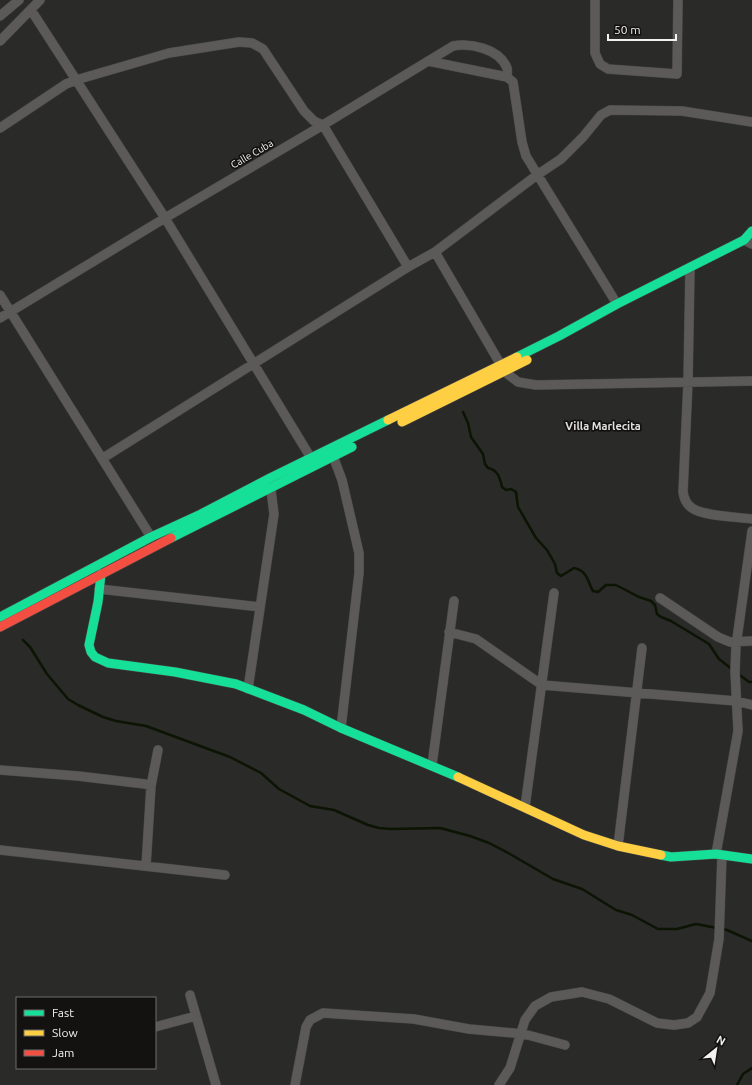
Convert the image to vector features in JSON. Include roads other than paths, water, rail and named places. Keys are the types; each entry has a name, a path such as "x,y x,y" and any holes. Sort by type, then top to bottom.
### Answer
{"street":[{"path":"0,16 19,0"},
{"path":"0,41 40,0"},
{"path":"595,0 595,53 600,64 608,69 677,74 678,0"},
{"path":"31,10 165,218 311,458"},
{"path":"0,128 66,84 76,80 169,53 239,42 252,43 263,49 304,111 314,121 323,125 408,267"},
{"name":"Calle Cuba","path":"0,318 452,46 461,44 488,49 501,60 507,68 507,77 513,82 522,142 526,156 617,304"},
{"path":"428,61 507,77"},
{"path":"103,458 408,267 435,252 537,175 561,159 583,137 601,115 610,110 682,111 752,122"},
{"path":"0,617 151,537 333,456 502,369 617,304 690,272 750,243 752,231"},
{"path":"435,252 502,369 518,382 536,385 752,382"},
{"path":"0,627 270,483 311,458 598,323 690,272"},
{"path":"690,272 684,499 693,509 702,513 752,519"},
{"path":"0,295 151,537"},
{"path":"333,456 342,480 359,553 359,573 341,728"},
{"path":"248,689 274,514 270,483"},
{"path":"498,1085 510,1068 525,1020 535,1006 551,996 582,992 608,999 657,1023 674,1025 688,1023 697,1017 710,993 719,940 719,855 738,731 735,671 737,642 752,531"},
{"path":"101,574 98,602 89,645 90,651 97,659 108,663 182,673 229,683 248,689 304,710 341,728 432,765 584,835 618,846 671,857 719,855 752,860"},
{"path":"99,589 260,608"},
{"path":"525,807 554,593"},
{"path":"660,598 718,637 730,642 752,641"},
{"path":"432,765 454,601"},
{"path":"449,632 476,638 542,685 736,701 752,705"},
{"path":"618,846 642,648"},
{"path":"146,866 151,786 158,750"},
{"path":"0,770 78,776 151,786"},
{"path":"0,850 225,875"},
{"path":"190,994 216,1085"},
{"path":"295,1085 306,1027 310,1020 323,1013 414,1019 469,1029 521,1034 565,1045"},
{"path":"156,1027 196,1016"}],"waterway":[{"path":"463,412 468,423 471,437 483,454 485,464 496,473 502,487 506,490 511,489 516,492 518,507 536,538 547,550 555,564 557,573 561,576 574,568 579,569 585,574 593,591 598,592 606,585 616,585 639,597 651,601 655,605 657,614 709,644 719,659 733,670"},
{"path":"23,640 30,647 47,674 68,699 78,705 103,717 116,721 146,726 230,757 261,773 279,789 310,806 334,810 368,825 379,828 440,828 470,836 489,843 553,879 582,889 616,910 632,915 658,929 677,929 696,924 717,928"},
{"path":"737,673 749,682 752,682"},
{"path":"722,929 752,941"},
{"path":"737,1085 743,1074 752,1068"}],"district":[{"name":"Villa Marlecita","path":"603,426"}]}
